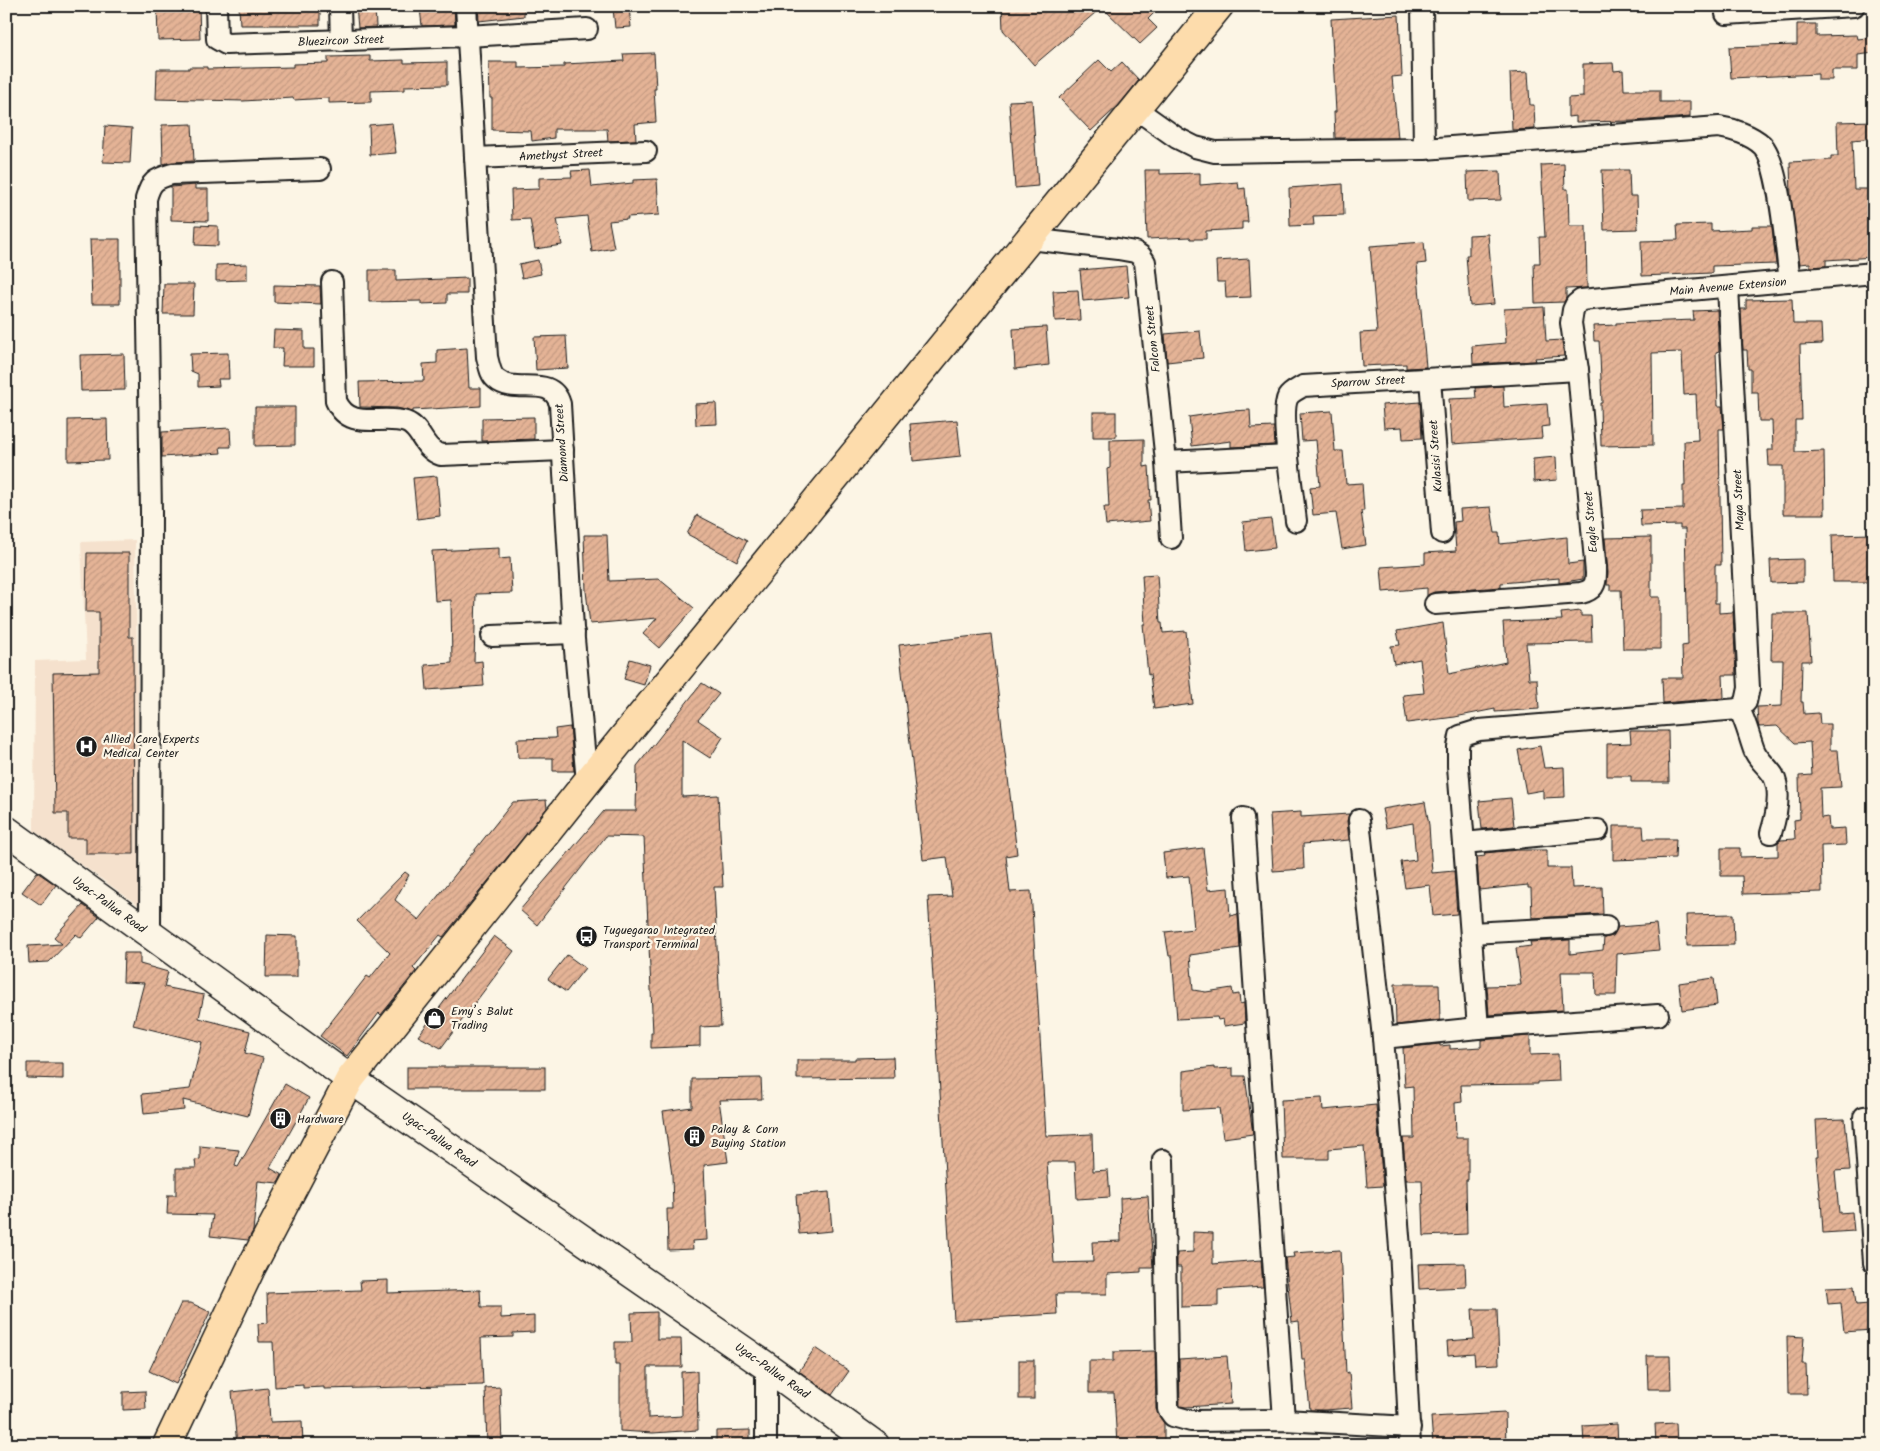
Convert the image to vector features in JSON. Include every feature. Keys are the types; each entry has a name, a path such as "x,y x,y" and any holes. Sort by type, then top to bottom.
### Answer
{"highway":[{"path":"167,1445 251,1268 350,1079 587,782 1219,6"}],"street":[{"name":"Bluezircon Street","path":"216,6 217,39 226,44 467,36 587,29"},
{"path":"340,6 341,41"},
{"name":"Diamond Street","path":"466,6 487,357 495,379 507,385 551,389 557,395 560,404 574,633 587,782"},
{"path":"1422,6 1424,149"},
{"path":"1726,14 1854,6"},
{"path":"1136,109 1177,138 1195,147 1215,152 1424,149 1719,127 1733,129 1762,145 1769,159 1777,183 1790,282"},
{"name":"Amethyst Street","path":"475,158 646,151"},
{"path":"150,935 150,512 146,199 149,186 157,179 172,174 320,169"},
{"name":"Falcon Street","path":"1029,239 1135,252 1145,262 1166,462 1171,538"},
{"name":"Main Avenue Extension","path":"1581,300 1874,273"},
{"path":"332,282 336,401 339,408 345,414 355,420 397,420 408,423 434,453 441,455 562,450"},
{"name":"Maya Street","path":"1728,287 1749,688 1746,702 1739,709"},
{"name":"Eagle Street","path":"1435,604 1581,593 1593,588 1596,582 1578,370 1571,315 1576,304 1581,300"},
{"name":"Sparrow Street","path":"1296,521 1285,412 1287,398 1303,386 1578,370"},
{"name":"Kulasisi Street","path":"1430,378 1442,533"},
{"path":"1166,462 1288,456"},
{"path":"492,636 574,633"},
{"path":"1478,1028 1458,766 1460,736 1479,730 1739,709 1748,728 1754,750 1773,776 1777,788 1775,819 1771,833"},
{"path":"1243,818 1284,1420"},
{"path":"1163,1160 1168,1409 1173,1416 1191,1421 1284,1420 1410,1436 1400,1248 1383,1038 1359,820"},
{"name":"Ugac-Pallua Road","path":"6,830 350,1079 766,1366 875,1445"},
{"path":"1464,843 1598,830"},
{"path":"1471,933 1606,926"},
{"path":"1383,1038 1478,1028 1658,1015"},
{"path":"1874,1116 1864,1117 1874,1263"},
{"path":"766,1366 766,1445"}],"shaded area":[{"name":"Allied Care Experts Medical Center","path":"135,540 141,907 34,831 35,661 86,659 81,542"}],"building":[{"path":"157,6 199,6 200,39 158,40"},
{"path":"239,6 320,6 320,25 240,25"},
{"path":"356,6 375,6 376,27 358,28"},
{"path":"454,6 455,25 422,26 420,8"},
{"path":"478,6 524,6 524,16 479,21"},
{"path":"1002,6 1161,6 1148,19 1157,28 1140,44 1102,7 1034,65 1003,30"},
{"path":"629,7 631,27 615,28 613,8"},
{"path":"1399,15 1402,76 1392,77 1398,138 1335,138 1334,112 1336,112 1331,19"},
{"path":"1797,24 1816,24 1816,36 1857,35 1858,39 1874,37 1874,53 1858,55 1858,70 1832,70 1832,80 1818,80 1818,74 1731,78 1729,47 1797,45"},
{"path":"654,53 656,122 635,124 636,140 608,141 607,129 554,129 554,138 532,141 531,131 492,130 489,62 518,62 518,68 564,67 564,64 624,61 623,54"},
{"path":"370,56 370,61 404,60 404,63 447,62 447,85 405,86 405,90 371,91 371,102 329,103 329,98 243,101 156,99 157,69 189,69 189,67 207,67 207,69 293,67 293,64 328,63 328,57"},
{"path":"1099,60 1111,72 1122,62 1139,80 1119,105 1091,131 1059,98"},
{"path":"1613,63 1614,71 1623,70 1624,90 1660,90 1660,102 1690,102 1690,117 1635,121 1576,122 1576,116 1568,117 1568,98 1583,97 1583,64"},
{"path":"1528,72 1530,105 1534,105 1535,129 1512,130 1510,73"},
{"path":"1032,100 1038,186 1015,188 1009,101"},
{"path":"1874,121 1874,138 1852,140 1854,189 1874,189 1874,257 1826,260 1826,266 1810,267 1810,263 1800,264 1791,198 1790,162 1831,160 1831,156 1838,156 1837,122"},
{"path":"392,123 396,153 370,155 369,125"},
{"path":"192,124 194,161 163,164 162,125"},
{"path":"105,126 132,128 130,163 103,162"},
{"path":"1564,164 1565,189 1568,189 1569,226 1586,226 1587,288 1566,289 1564,302 1535,303 1534,263 1540,263 1539,237 1545,237 1541,165"},
{"path":"590,170 592,187 633,183 633,180 657,179 659,215 627,217 628,219 609,221 614,248 592,252 587,216 557,219 562,245 535,249 530,219 512,220 511,190 539,189 539,178 572,177 571,171"},
{"path":"1145,170 1160,170 1160,174 1200,173 1200,185 1238,182 1239,189 1245,188 1248,222 1242,222 1242,229 1206,231 1206,239 1191,239 1190,237 1147,239"},
{"path":"1602,170 1629,170 1630,196 1637,196 1638,229 1604,230"},
{"path":"1500,171 1501,200 1468,201 1467,172"},
{"path":"1343,184 1344,215 1313,216 1314,225 1290,226 1289,188"},
{"path":"195,185 195,189 208,189 208,221 171,220 171,187"},
{"path":"1711,224 1711,231 1752,229 1752,226 1772,226 1776,264 1712,266 1712,273 1642,276 1641,241 1678,240 1677,225"},
{"path":"196,225 218,226 218,246 195,245"},
{"path":"1488,234 1494,304 1470,306 1466,255 1469,255 1469,235"},
{"path":"90,239 120,239 120,304 92,304"},
{"path":"1424,242 1426,263 1417,264 1426,367 1406,368 1406,364 1362,366 1360,333 1377,332 1370,246"},
{"path":"1249,259 1251,297 1226,298 1225,282 1217,282 1216,261"},
{"path":"538,260 541,274 522,278 519,264"},
{"path":"247,264 247,280 216,281 216,265"},
{"path":"1126,266 1129,297 1083,301 1080,270"},
{"path":"369,270 396,270 396,281 467,278 467,294 447,294 447,303 421,304 421,301 369,302"},
{"path":"164,284 194,284 193,314 163,314"},
{"path":"274,285 320,286 321,304 274,302"},
{"path":"1078,290 1080,320 1055,321 1053,291"},
{"path":"1792,299 1793,324 1821,324 1822,344 1800,345 1802,420 1795,420 1795,452 1824,451 1825,514 1783,514 1783,466 1769,466 1768,450 1773,450 1772,421 1759,421 1758,392 1751,392 1751,369 1748,369 1747,350 1743,350 1741,309 1746,309 1746,300"},
{"path":"1544,307 1546,341 1562,340 1564,356 1535,358 1536,361 1473,364 1472,346 1506,343 1504,309"},
{"path":"1717,310 1719,351 1716,352 1718,406 1722,406 1724,429 1719,429 1721,565 1715,565 1715,603 1719,603 1719,613 1733,612 1736,675 1723,675 1724,698 1663,703 1662,678 1683,678 1682,646 1688,645 1685,529 1680,529 1680,525 1641,526 1640,510 1683,509 1683,486 1685,486 1684,441 1698,440 1696,394 1684,395 1682,352 1652,353 1653,445 1601,446 1600,403 1602,403 1599,341 1594,341 1593,326 1616,325 1616,323 1694,320 1693,311"},
{"path":"1046,327 1049,365 1015,369 1013,329"},
{"path":"274,330 304,331 304,349 314,349 314,366 282,366 283,348 273,348"},
{"path":"1200,331 1203,358 1167,362 1165,334"},
{"path":"566,336 568,368 536,370 534,337"},
{"path":"467,348 469,388 481,388 481,406 413,410 413,412 397,408 360,407 359,382 424,381 423,364 437,363 437,350"},
{"path":"228,353 229,379 218,379 219,386 198,387 198,374 191,371 190,354"},
{"path":"124,354 125,390 81,391 80,355"},
{"path":"1503,386 1504,407 1547,404 1549,426 1541,427 1542,438 1452,444 1449,399 1476,398 1475,388"},
{"path":"1420,402 1422,438 1403,439 1402,427 1384,428 1382,405"},
{"path":"716,403 717,424 696,425 695,404"},
{"path":"255,407 295,407 295,445 255,446"},
{"path":"1250,410 1251,428 1274,427 1275,445 1231,447 1231,441 1192,446 1189,417"},
{"path":"1332,411 1335,451 1343,451 1346,484 1362,483 1364,511 1361,511 1366,545 1342,549 1336,513 1313,515 1310,487 1320,486 1316,440 1302,441 1300,413"},
{"path":"1093,412 1116,412 1116,437 1093,437"},
{"path":"534,417 534,439 482,441 482,418"},
{"path":"107,419 108,460 68,461 68,420"},
{"path":"957,420 961,456 913,461 910,424"},
{"path":"230,428 231,447 220,447 221,453 162,457 162,432"},
{"path":"1144,439 1144,467 1149,466 1151,500 1148,500 1150,521 1106,525 1104,507 1109,507 1107,469 1110,468 1110,440"},
{"path":"1556,457 1557,480 1534,482 1533,459"},
{"path":"437,476 440,516 417,519 413,478"},
{"path":"1491,507 1495,533 1499,533 1500,544 1567,537 1568,564 1583,562 1583,579 1559,583 1559,578 1501,583 1501,587 1434,592 1427,596 1427,588 1383,592 1381,567 1425,564 1425,553 1456,551 1454,522 1461,521 1460,509"},
{"path":"697,515 747,541 737,561 687,534"},
{"path":"1271,519 1275,548 1246,551 1243,522"},
{"path":"1872,534 1873,582 1833,582 1832,535"},
{"path":"584,535 607,535 609,581 659,579 694,608 659,648 643,634 657,618 590,624 586,591"},
{"path":"1651,537 1651,597 1660,597 1660,649 1623,649 1621,590 1610,590 1610,585 1607,585 1608,572 1605,538"},
{"path":"499,548 499,559 510,558 512,593 476,594 474,662 482,661 484,686 427,690 425,665 452,663 451,600 435,601 432,551"},
{"name":"Allied Care Experts Medical Center","path":"87,553 129,553 129,637 133,637 134,854 86,854 86,838 68,838 68,813 55,813 53,673 99,672 99,612 86,612"},
{"path":"1803,559 1803,582 1771,583 1770,560"},
{"path":"1157,574 1160,623 1162,623 1163,633 1186,631 1193,704 1154,709 1150,674 1148,675 1143,624 1145,624 1142,575"},
{"path":"1581,611 1581,616 1591,616 1592,642 1526,643 1529,679 1537,679 1539,709 1495,712 1495,709 1455,717 1407,723 1403,695 1424,693 1420,659 1394,664 1391,646 1400,645 1397,631 1443,623 1449,674 1506,662 1503,622 1562,620 1561,613"},
{"path":"1772,613 1808,613 1811,661 1802,661 1801,702 1803,702 1804,714 1819,713 1820,724 1830,724 1830,750 1838,750 1841,787 1820,788 1821,818 1828,817 1829,829 1845,828 1846,845 1821,846 1822,892 1743,894 1742,876 1721,876 1721,848 1740,848 1740,857 1778,856 1778,842 1795,839 1794,820 1800,819 1799,776 1812,775 1810,742 1795,743 1777,726 1759,727 1758,723 1757,707 1782,706 1783,660 1771,660"},
{"path":"991,634 1017,854 1006,856 1010,892 1031,891 1046,1136 1092,1134 1093,1171 1108,1170 1110,1197 1077,1199 1075,1162 1047,1162 1054,1263 1093,1262 1092,1242 1121,1241 1120,1198 1148,1196 1153,1268 1141,1268 1141,1272 1107,1274 1107,1294 1056,1294 1057,1314 954,1320 928,897 952,896 947,857 923,860 899,645"},
{"path":"630,659 650,665 644,685 624,679"},
{"path":"702,683 719,694 698,720 723,737 710,758 682,740 682,797 718,795 723,887 714,887 721,1026 700,1027 700,1046 651,1048 651,1033 653,1033 644,837 606,836 537,925 520,910 604,811 636,811 637,766"},
{"path":"570,727 574,771 553,771 553,758 518,758 517,739 556,738 555,729"},
{"path":"1630,731 1668,731 1669,782 1631,782 1631,776 1607,776 1607,744 1631,743"},
{"path":"1540,746 1544,768 1564,767 1565,797 1543,798 1543,790 1526,793 1518,750"},
{"path":"1511,798 1514,826 1482,829 1479,801"},
{"path":"546,800 547,808 443,937 440,935 413,968 416,971 381,1015 379,1013 347,1056 320,1036 367,976 370,978 390,953 357,921 405,872 409,875 395,900 419,920 513,802"},
{"path":"1425,802 1429,825 1432,873 1454,871 1457,914 1433,916 1430,885 1405,888 1401,862 1416,860 1413,823 1386,828 1382,809"},
{"path":"1301,812 1301,817 1349,814 1347,821 1349,840 1303,844 1304,869 1273,871 1270,814"},
{"path":"1613,826 1643,826 1644,839 1676,839 1675,858 1613,860"},
{"path":"1203,848 1208,890 1228,888 1230,916 1238,914 1240,948 1190,955 1193,990 1206,992 1232,988 1233,995 1239,994 1240,1004 1244,1003 1245,1023 1224,1026 1223,1019 1218,1020 1217,1017 1177,1019 1172,956 1169,956 1165,932 1194,929 1189,876 1166,878 1163,853"},
{"path":"1547,850 1547,868 1571,868 1572,888 1602,887 1603,914 1532,918 1531,888 1528,888 1528,885 1479,890 1477,857 1485,856 1484,853"},
{"path":"37,872 56,885 41,905 22,892"},
{"path":"83,905 99,917 81,938 76,934 49,962 29,963 28,946 62,944 54,937"},
{"path":"1733,914 1734,945 1687,946 1686,915"},
{"path":"1656,924 1659,950 1617,954 1616,995 1596,995 1595,972 1561,972 1563,1010 1489,1015 1487,986 1521,985 1516,948 1531,946 1530,942 1570,940 1570,954 1603,950 1604,938 1613,936 1618,927"},
{"path":"267,935 297,936 297,977 266,977"},
{"path":"494,936 514,951 441,1048 418,1036"},
{"path":"124,953 140,953 140,964 168,972 164,987 204,995 199,1018 250,1031 245,1053 263,1058 248,1116 183,1100 184,1110 144,1114 142,1094 190,1089 202,1042 133,1025 144,983 123,982"},
{"path":"567,955 585,968 566,992 548,979"},
{"path":"1714,978 1717,1005 1682,1010 1679,983"},
{"path":"1395,984 1439,984 1440,1020 1396,1025"},
{"path":"1530,1036 1530,1055 1558,1054 1559,1081 1538,1082 1538,1084 1461,1085 1462,1102 1455,1103 1456,1138 1468,1138 1468,1180 1466,1180 1467,1234 1424,1236 1422,1180 1406,1180 1403,1138 1414,1138 1413,1086 1405,1087 1403,1048 1440,1044 1440,1046 1450,1045 1450,1049 1481,1047 1481,1040"},
{"path":"893,1057 894,1078 797,1079 797,1060 855,1060 855,1058"},
{"path":"27,1063 63,1063 63,1079 27,1078"},
{"path":"407,1067 545,1067 545,1089 407,1089"},
{"path":"1214,1067 1214,1069 1233,1068 1233,1076 1245,1076 1253,1134 1223,1138 1219,1108 1183,1110 1183,1071"},
{"path":"761,1078 762,1099 719,1100 728,1162 704,1165 707,1240 692,1241 693,1249 668,1250 667,1209 673,1209 672,1175 663,1111 692,1107 692,1079"},
{"path":"285,1084 309,1098 270,1168 282,1175 278,1183 258,1181 253,1231 248,1240 210,1236 213,1215 167,1214 168,1195 176,1195 176,1168 196,1168 195,1160 200,1159 200,1146 239,1150 235,1166 238,1167"},
{"path":"1322,1098 1323,1110 1376,1105 1383,1186 1367,1187 1364,1146 1329,1149 1329,1159 1283,1159 1281,1100"},
{"path":"1845,1119 1850,1170 1835,1171 1839,1213 1852,1212 1854,1231 1823,1233 1816,1157 1818,1157 1816,1120"},
{"path":"829,1192 832,1231 799,1234 796,1195"},
{"path":"1193,1232 1213,1233 1213,1264 1261,1260 1263,1287 1218,1290 1218,1306 1181,1307 1181,1267 1177,1267 1177,1253 1193,1252"},
{"path":"1340,1250 1346,1373 1349,1372 1352,1408 1310,1410 1305,1360 1302,1360 1299,1321 1292,1322 1285,1258 1294,1257 1293,1253"},
{"path":"1465,1263 1466,1287 1419,1289 1418,1264"},
{"path":"388,1280 388,1293 480,1290 481,1307 501,1307 501,1318 534,1316 534,1332 513,1333 513,1337 481,1338 483,1385 324,1389 324,1387 303,1388 303,1385 275,1387 273,1342 259,1342 258,1324 268,1323 267,1293 361,1290 360,1281"},
{"path":"1854,1286 1856,1305 1870,1304 1872,1330 1844,1332 1841,1303 1828,1304 1826,1287"},
{"path":"181,1303 191,1303 210,1312 176,1384 149,1371"},
{"path":"1472,1309 1497,1309 1499,1364 1475,1365 1474,1353 1448,1355 1447,1341 1474,1339"},
{"path":"657,1312 657,1339 681,1339 682,1367 648,1367 648,1418 682,1416 681,1372 697,1371 698,1430 653,1433 620,1431 620,1365 615,1365 615,1342 632,1342 631,1313"},
{"path":"1787,1336 1804,1337 1802,1364 1806,1364 1807,1394 1788,1394"},
{"path":"815,1348 849,1371 832,1395 799,1371"},
{"path":"1155,1351 1156,1409 1164,1423 1164,1445 1117,1445 1114,1393 1089,1393 1089,1361 1113,1361 1113,1352"},
{"path":"1227,1356 1231,1404 1180,1406 1179,1359"},
{"path":"1647,1356 1670,1356 1671,1389 1648,1389"},
{"path":"1019,1360 1034,1360 1034,1399 1019,1399"},
{"path":"500,1387 502,1445 487,1445 485,1388"},
{"path":"268,1388 270,1422 302,1421 303,1445 237,1445 232,1392"},
{"path":"145,1391 146,1409 123,1410 123,1392"},
{"path":"1505,1413 1506,1445 1433,1445 1431,1417"},
{"path":"1676,1423 1677,1445 1656,1445 1655,1424"},
{"path":"1617,1424 1618,1445 1584,1445 1583,1426"},
{"path":"750,1430 750,1445 716,1445 716,1431"}],"place":[{"name":"Allied Care Experts Medical Center","path":"87,746"},
{"name":"Tuguegarao Integrated Transport Terminal","path":"587,937"},
{"name":"Emy’s Balut Trading","path":"435,1018"},
{"name":"Hardware","path":"281,1119"},
{"name":"Palay & Corn Buying Station","path":"695,1136"}]}
